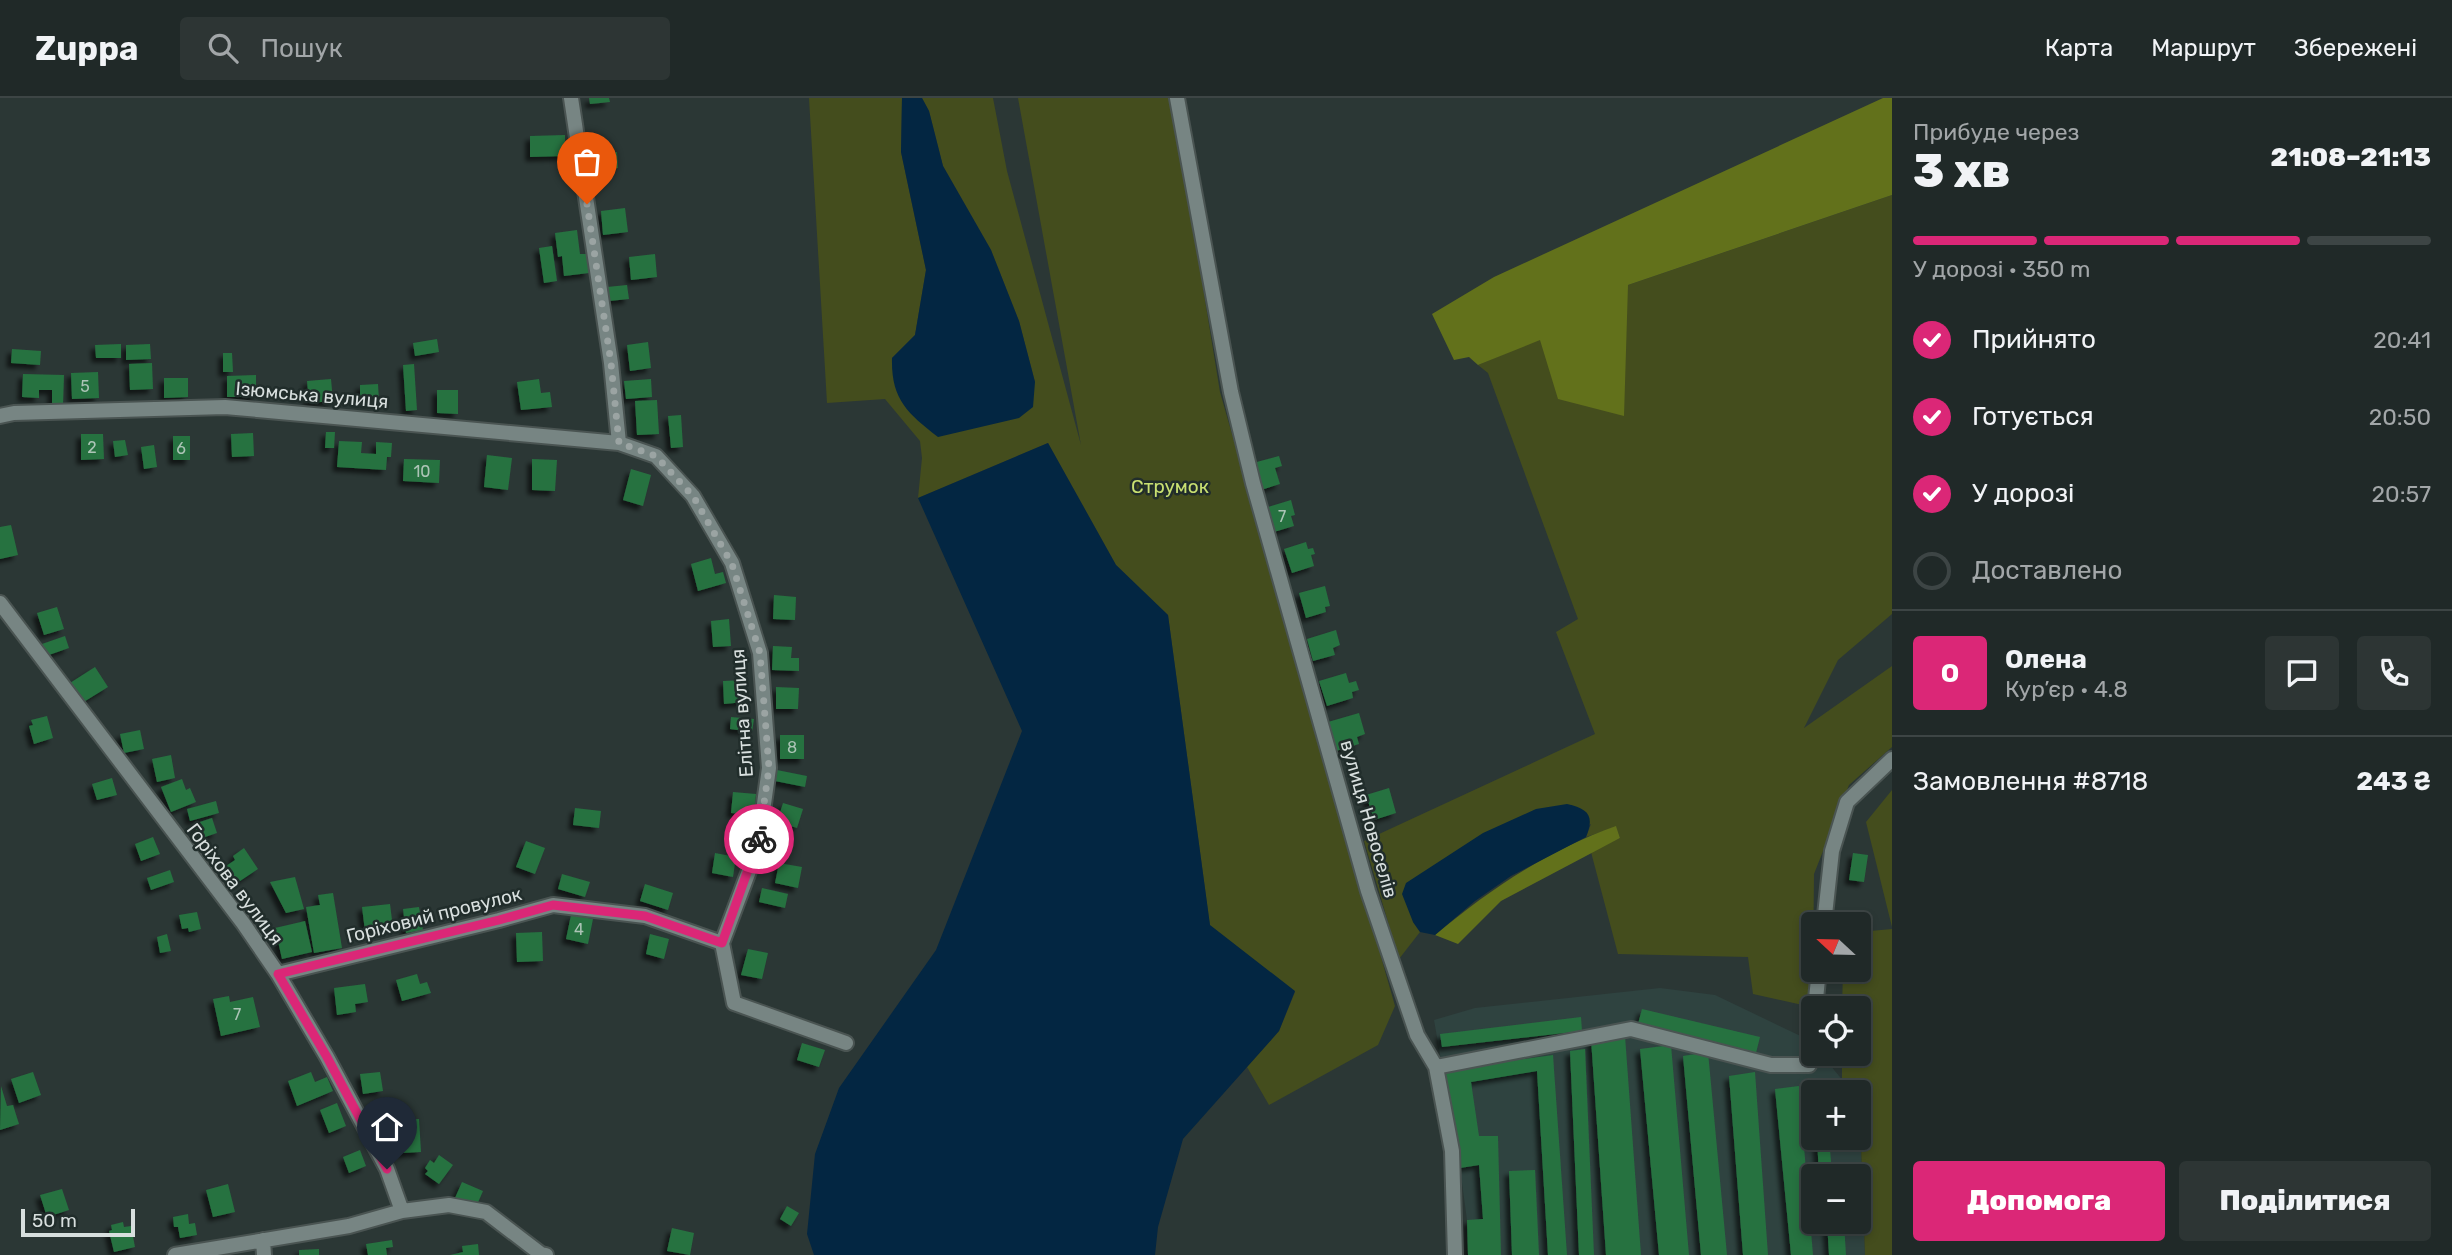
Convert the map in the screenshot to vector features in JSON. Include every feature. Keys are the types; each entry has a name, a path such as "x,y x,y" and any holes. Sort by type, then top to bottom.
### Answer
{"street":[{"path":"571,98 611,363 619,443"},
{"name":"вулиця Новоселів","path":"1177,98 1231,392 1253,483 1368,891 1417,1035 1436,1067 1452,1151 1455,1255"},
{"name":"Ізюмська вулиця","path":"0,416 14,413 225,407 619,443"},
{"name":"Елітна вулиця","path":"619,443 656,456 693,496 732,564 760,653 769,768 758,847 722,943"},
{"name":"Горіхова вулиця","path":"0,603 243,923 278,974 327,1057 387,1169 402,1211"},
{"path":"1825,912 1832,851 1847,802 1892,759"},
{"name":"Горіховий провулок","path":"278,974 553,905 645,916 722,943"},
{"path":"722,943 734,1003 846,1043"},
{"path":"1436,1067 1631,1029 1771,1065 1801,1065"},
{"path":"175,1255 264,1248 402,1211 449,1205 486,1212 542,1255"}],"shaded area":[{"path":"1660,988 1715,995 1801,1036 1801,1066 1831,1066 1842,1080 1801,1080 1801,1150 1861,1150 1862,1164 1801,1164 1801,1234 1864,1234 1865,1255 1468,1255 1467,1220 1460,1168 1434,1020 1475,1008"}],"green space":[{"name":"Струмок","path":"809,98 902,98 901,152 926,270 915,335 892,358 1035,382 1019,321 991,250 943,166 929,111 922,98 993,98 1007,171 1081,445 1018,98 1172,98 1220,392 1395,1006 1378,1045 1269,1105 1247,1067 1279,1031 1295,992 1210,926 1168,615 1116,565 1048,443 918,498 922,458 920,441 885,399 827,403"},
{"path":"1883,98 1892,98 1892,195 1628,285 1624,416 1558,399 1540,340 1478,365 1469,357 1454,360 1432,314 1494,277"},
{"path":"1892,195 1892,614 1838,660 1804,728 1892,666 1892,747 1849,785 1814,874 1814,912 1801,912 1801,982 1814,982 1815,996 1801,996 1801,1005 1753,994 1748,957 1618,954 1591,852 1620,838 1616,827 1586,837 1591,824 1413,922 1420,932 1399,959 1364,841 1595,734 1556,632 1578,619 1488,373 1478,365 1540,339 1628,285"},
{"path":"1892,790 1892,927 1866,822"},
{"path":"1616,826 1620,838 1501,901 1458,944 1435,935 1521,872 1567,847"},
{"path":"1892,929 1892,1255 1865,1255 1864,1234 1871,1234 1871,1164 1862,1164 1861,1150 1871,1150 1871,1080 1842,1079 1842,1066 1871,1066 1871,996 1842,996 1843,982 1871,982 1871,931"}],"water":[{"path":"902,98 922,98 929,111 943,166 991,250 1019,321 1035,382 1033,407 1019,418 938,437 903,404 892,372 892,358 915,335 926,270 901,152"},
{"path":"1048,443 1116,565 1168,615 1210,925 1295,991 1279,1031 1183,1139 1158,1227 1155,1255 814,1255 807,1234 815,1154 839,1088 936,950 1022,731 918,498"},
{"path":"1567,804 1588,814 1590,823 1586,837 1511,876 1475,901 1435,935 1420,932 1402,894 1406,883 1483,833 1536,809"}],"building":[{"path":"589,98 609,98 610,102 590,104"},
{"path":"565,135 565,156 530,157 530,136"},
{"path":"617,152 618,168 596,170 595,154"},
{"path":"625,208 628,232 603,235 601,211"},
{"path":"577,230 580,254 587,254 589,273 564,276 562,256 558,257 555,233"},
{"path":"552,246 557,281 544,283 539,248"},
{"path":"655,254 657,277 631,280 629,257"},
{"path":"627,285 629,299 609,301 607,287"},
{"path":"437,339 439,352 415,356 413,343"},
{"path":"648,342 651,368 630,371 627,345"},
{"path":"121,344 121,358 96,358 95,345"},
{"path":"150,344 151,359 126,360 126,345"},
{"path":"12,349 41,351 40,365 11,363"},
{"path":"223,353 232,353 233,372 223,372"},
{"path":"152,363 153,389 130,390 129,364"},
{"path":"414,364 417,410 406,411 403,365"},
{"path":"98,372 99,398 72,399 71,373"},
{"path":"23,374 64,375 63,405 52,405 52,390 39,390 39,398 22,397"},
{"path":"256,375 256,397 227,397 227,376"},
{"path":"164,378 188,378 188,397 164,398"},
{"path":"331,379 333,401 309,403 307,381"},
{"path":"539,379 541,393 550,392 552,407 521,410 517,382"},
{"path":"651,379 652,397 626,399 624,381"},
{"path":"378,384 379,401 360,402 360,385"},
{"path":"437,390 458,390 458,414 437,413"},
{"path":"657,400 659,434 637,435 635,401"},
{"path":"681,415 683,447 671,448 668,416"},
{"path":"326,432 335,432 334,448 325,448"},
{"path":"253,433 254,456 232,457 231,434"},
{"path":"81,434 103,434 104,459 81,460"},
{"path":"173,436 190,436 190,460 173,460"},
{"path":"125,440 128,455 115,457 113,441"},
{"path":"339,441 362,442 361,453 376,454 376,442 392,443 386,470 337,467"},
{"path":"154,445 157,467 144,469 141,447"},
{"path":"487,455 512,458 508,490 484,487"},
{"path":"1279,456 1282,466 1275,468 1280,484 1261,490 1253,463"},
{"path":"404,459 440,460 439,483 403,481"},
{"path":"532,459 557,460 555,491 532,490"},
{"path":"631,469 651,475 643,506 623,500"},
{"path":"1291,500 1295,515 1291,516 1294,526 1274,532 1268,507"},
{"path":"11,525 18,555 0,559 0,527"},
{"path":"1306,542 1308,549 1313,548 1315,554 1311,555 1314,566 1292,573 1284,549"},
{"path":"711,558 715,574 723,572 726,583 698,591 691,564"},
{"path":"1325,586 1330,606 1325,607 1326,612 1306,618 1299,593"},
{"path":"774,595 796,597 795,620 773,619"},
{"path":"57,607 64,629 44,635 37,613"},
{"path":"729,619 731,646 713,647 711,621"},
{"path":"1336,630 1340,645 1333,648 1335,655 1313,661 1307,639"},
{"path":"65,636 69,648 46,656 42,644"},
{"path":"773,646 792,647 791,658 799,658 799,671 772,670"},
{"path":"95,667 108,687 82,703 70,683"},
{"path":"1346,673 1349,683 1356,681 1359,690 1352,692 1353,698 1327,706 1319,681"},
{"path":"744,680 745,702 724,704 723,681"},
{"path":"776,687 799,688 798,709 776,709"},
{"path":"1359,713 1365,734 1357,737 1359,744 1336,751 1328,722"},
{"path":"47,716 53,738 34,744 29,726 33,725 31,720"},
{"path":"731,717 754,719 752,732 730,729"},
{"path":"140,730 144,749 124,753 120,734"},
{"path":"780,735 804,735 804,759 780,759"},
{"path":"171,755 175,778 157,782 152,759"},
{"path":"777,770 807,776 805,787 775,781"},
{"path":"112,778 117,795 97,800 92,784"},
{"path":"182,779 186,790 190,788 196,802 171,812 161,787"},
{"path":"1389,788 1396,813 1374,820 1366,795"},
{"path":"733,792 756,794 754,815 731,813"},
{"path":"216,801 219,813 190,821 187,809"},
{"path":"783,803 803,809 797,828 777,822"},
{"path":"575,808 601,811 599,828 573,825"},
{"path":"212,818 217,833 199,839 194,824"},
{"path":"153,837 160,854 141,861 135,844"},
{"path":"526,841 545,848 535,874 516,867"},
{"path":"244,848 258,869 237,883 226,866 235,860 233,856"},
{"path":"715,853 736,857 733,877 712,873"},
{"path":"1853,853 1868,855 1864,882 1849,880"},
{"path":"779,863 802,867 798,888 775,883"},
{"path":"170,870 174,882 151,890 147,878"},
{"path":"562,874 590,882 585,897 558,889"},
{"path":"295,877 304,909 286,913 270,882"},
{"path":"645,884 673,893 668,910 640,901"},
{"path":"762,888 788,894 785,908 759,902"},
{"path":"333,893 342,948 314,953 306,907 320,905 318,895"},
{"path":"390,904 393,928 365,931 362,907"},
{"path":"419,907 423,930 406,933 403,909"},
{"path":"197,912 201,929 189,932 188,928 182,929 179,915"},
{"path":"571,915 593,919 588,944 566,939"},
{"path":"305,921 312,952 282,959 275,928"},
{"path":"542,932 543,961 517,962 516,933"},
{"path":"167,934 171,951 160,953 157,937"},
{"path":"650,934 669,939 664,959 646,954"},
{"path":"748,949 768,953 762,979 741,975"},
{"path":"417,974 420,984 427,982 431,993 402,1001 396,980"},
{"path":"365,984 368,1002 355,1004 356,1012 337,1015 334,988"},
{"path":"229,996 230,1002 253,997 260,1027 221,1036 213,999"},
{"path":"1642,1009 1760,1037 1756,1053 1638,1024"},
{"path":"1581,1017 1582,1031 1442,1047 1440,1034"},
{"path":"1625,1036 1641,1255 1606,1255 1591,1039"},
{"path":"802,1043 825,1050 819,1067 797,1060"},
{"path":"1671,1045 1689,1255 1659,1255 1640,1049"},
{"path":"1585,1049 1594,1255 1579,1255 1570,1051"},
{"path":"1708,1052 1727,1255 1701,1255 1683,1056"},
{"path":"1553,1055 1567,1255 1548,1255 1537,1071 1471,1082 1479,1136 1498,1136 1501,1255 1468,1255 1467,1220 1483,1219 1479,1165 1460,1168 1444,1070"},
{"path":"33,1072 41,1095 19,1103 11,1079"},
{"path":"311,1072 315,1082 327,1077 333,1091 297,1106 288,1081"},
{"path":"380,1072 383,1091 363,1094 360,1074"},
{"path":"1755,1072 1768,1255 1743,1255 1729,1076"},
{"path":"1,1086 7,1106 13,1105 19,1124 0,1130"},
{"path":"1799,1086 1801,1150 1804,1150 1805,1164 1801,1164 1801,1234 1811,1234 1813,1255 1791,1255 1775,1089"},
{"path":"337,1103 346,1126 329,1133 320,1110"},
{"path":"419,1119 421,1152 401,1153 400,1120"},
{"path":"360,1150 366,1166 349,1173 343,1157"},
{"path":"1818,1150 1830,1150 1831,1164 1818,1164"},
{"path":"439,1155 453,1165 439,1184 425,1174 428,1171 425,1168 430,1160 434,1163"},
{"path":"1535,1170 1539,1255 1512,1255 1509,1171"},
{"path":"462,1182 483,1191 476,1207 455,1198"},
{"path":"228,1184 235,1212 213,1217 206,1190"},
{"path":"62,1189 69,1210 47,1217 40,1195"},
{"path":"787,1206 799,1213 791,1226 780,1219"},
{"path":"188,1214 189,1224 195,1223 197,1235 180,1238 178,1227 174,1227 173,1217"},
{"path":"123,1222 124,1227 131,1226 135,1247 114,1252 109,1231 112,1230 111,1225"},
{"path":"672,1228 694,1233 690,1255 667,1251"},
{"path":"1828,1234 1845,1234 1846,1255 1829,1255"},
{"path":"392,1240 393,1247 386,1248 387,1255 368,1255 366,1244"},
{"path":"478,1244 479,1255 450,1255 463,1252 462,1246"},
{"path":"319,1249 319,1255 299,1255 299,1250"}],"way so far":[{"path":"587,204 611,363 619,443 656,456 693,496 732,564 760,653 769,768 759,839"}],"route":[{"path":"387,1169 327,1057 278,974 553,905 645,916 722,943 759,839"}]}
